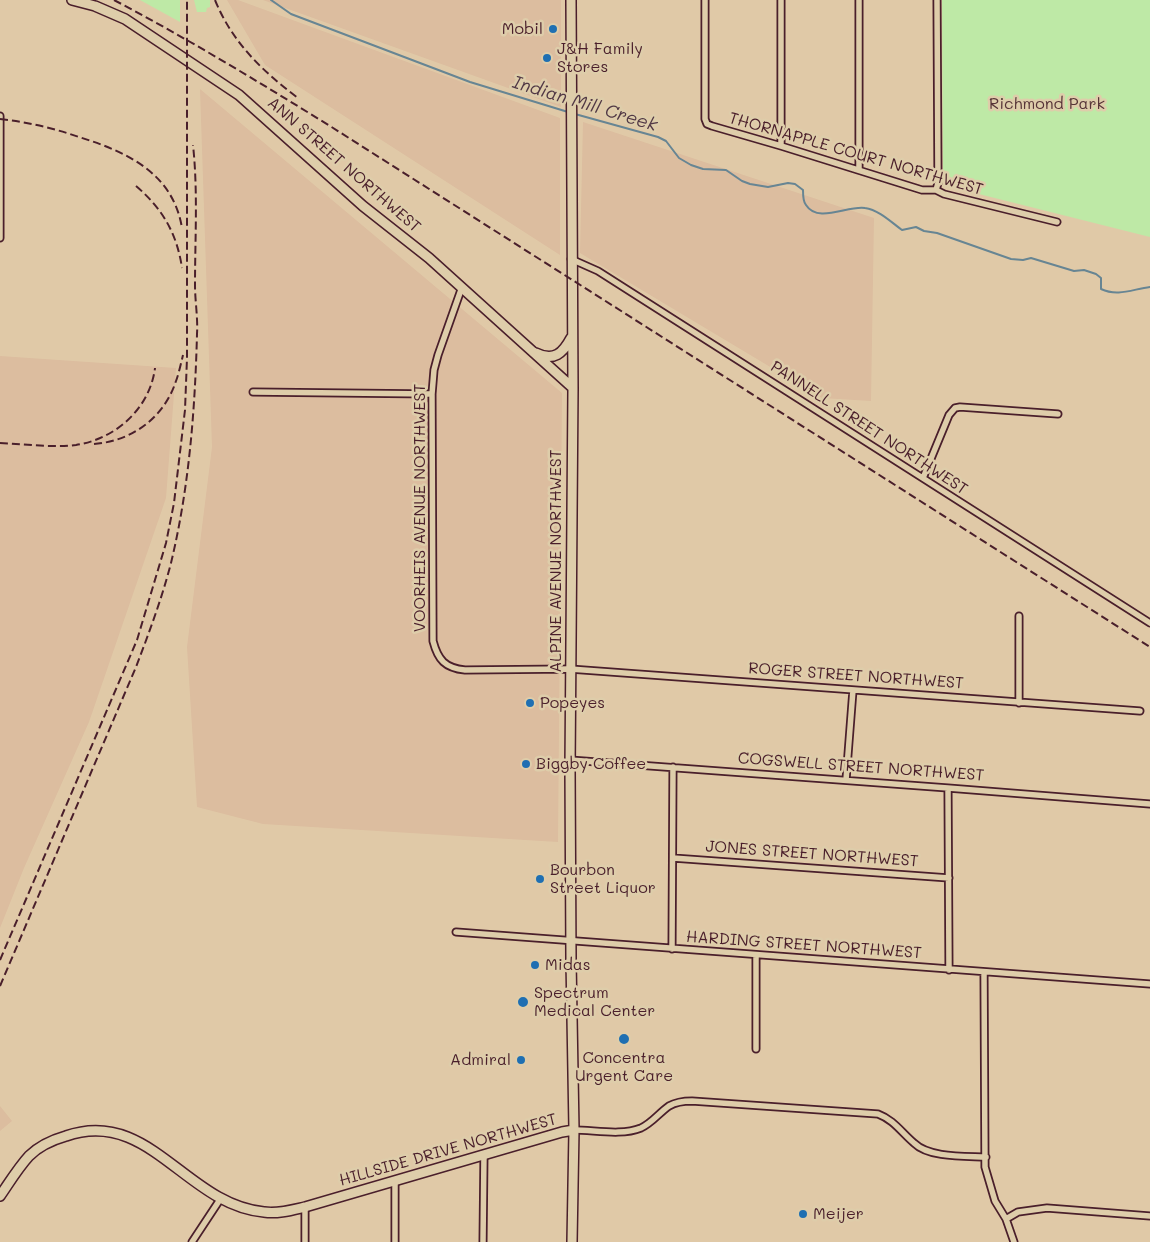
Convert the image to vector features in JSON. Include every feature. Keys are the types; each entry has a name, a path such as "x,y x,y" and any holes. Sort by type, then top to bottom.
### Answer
{"main road":[{"name":"ANN STREET NORTHWEST","path":"72,0 96,6 125,19 239,95 363,206 429,258 462,287 572,388"},
{"name":"ALPINE AVENUE NORTHWEST","path":"571,0 570,941 574,1130 572,1242"},
{"path":"532,351 544,356 554,356 563,351 571,338"},
{"name":"HILLSIDE DRIVE NORTHWEST","path":"0,1196 30,1156 41,1146 72,1134 89,1130 113,1131 140,1142 203,1188 245,1208 264,1212 289,1211 305,1207 484,1154 574,1130"}],"street":[{"name":"THORNAPPLE COURT NORTHWEST","path":"705,0 707,124 922,190 936,190 944,194 1056,222"},
{"path":"781,0 781,146"},
{"path":"859,0 859,170"},
{"path":"936,190 938,183 937,0"},
{"path":"0,116 0,238"},
{"name":"PANNELL STREET NORTHWEST","path":"571,259 598,271 1150,623"},
{"name":"VOORHEIS AVENUE NORTHWEST","path":"462,287 438,355 434,370 432,394 433,641 436,653 443,662 453,669 570,669"},
{"path":"253,392 432,394"},
{"path":"923,478 949,415 955,408 1058,414"},
{"path":"1019,616 1019,702"},
{"name":"ROGER STREET NORTHWEST","path":"570,669 1140,711"},
{"path":"846,780 853,690"},
{"name":"COGSWELL STREET NORTHWEST","path":"570,760 1150,804"},
{"path":"672,949 673,767"},
{"path":"948,788 949,970"},
{"name":"JONES STREET NORTHWEST","path":"672,858 949,878"},
{"name":"HARDING STREET NORTHWEST","path":"456,932 1150,984"},
{"path":"756,955 756,1049"},
{"path":"984,972 986,1168 989,1185 996,1203 1006,1219 1014,1242"},
{"name":"HILLSIDE DRIVE NORTHWEST","path":"574,1130 617,1132 633,1130 651,1122 668,1107 679,1102 692,1100 878,1114 896,1123 920,1148 940,1154 986,1157"},
{"path":"484,1154 484,1242"},
{"path":"395,1180 395,1242"},
{"path":"192,1242 221,1198"},
{"path":"305,1207 305,1242"},
{"path":"1006,1219 1018,1212 1033,1208 1150,1216"}],"shaded area":[{"path":"227,0 238,0 560,118 560,255 265,65"},
{"path":"263,0 561,0 561,107"},
{"path":"200,89 562,393 558,842 263,824 197,807 187,647 212,447"},
{"path":"583,122 874,218 871,401 822,398 580,253"},
{"path":"0,356 176,368 166,498 89,722 24,868 0,928"},
{"path":"0,1106 12,1121 0,1131"}],"green space":[{"path":"140,0 180,0 180,22"},
{"path":"194,0 210,0 210,7 207,8 206,12 197,12"},
{"name":"Richmond Park","path":"942,0 1150,0 1150,237 943,185"}],"waterway":[{"name":"Indian Mill Creek","path":"271,0 291,14 470,82 568,112"},
{"name":"Indian Mill Creek","path":"575,114 658,137 666,141 679,158 691,165 703,169 726,170 750,184 768,187 788,183 795,184 803,190 806,205 818,213 825,214 858,208 870,209 902,230 916,227 1011,259 1023,260 1031,258 1074,271 1084,270 1096,274 1101,278 1101,289 1107,291 1126,292 1150,287"}],"railway":[{"path":"114,0 223,61 330,126 1150,647"},
{"path":"0,960 137,640 166,543 174,503 185,410 187,358 187,0"},
{"path":"215,0 230,29 249,55 298,98"},
{"path":"0,119 59,131 97,143 130,158 158,179 169,193 177,209 182,228"},
{"path":"0,986 136,667 171,563 187,478 195,392 197,328 195,285 196,197 193,145"},
{"path":"136,186 154,204 167,223 176,244 182,268"},
{"path":"94,444 108,442 133,433 155,416 171,394 183,355"},
{"path":"0,443 67,446 91,442 105,436 129,419 138,408 152,383 155,368"}],"place":[{"name":"Mobil","path":"553,29"},
{"name":"J&H Family Stores","path":"547,58"},
{"name":"Popeyes","path":"530,703"},
{"name":"Biggby Coffee","path":"526,764"},
{"name":"Bourbon Street Liquor","path":"540,879"},
{"name":"Midas","path":"535,965"},
{"name":"Spectrum Medical Center","path":"523,1002"},
{"name":"Concentra Urgent Care","path":"624,1039"},
{"name":"Admiral","path":"521,1060"},
{"name":"Meijer","path":"803,1214"}]}
